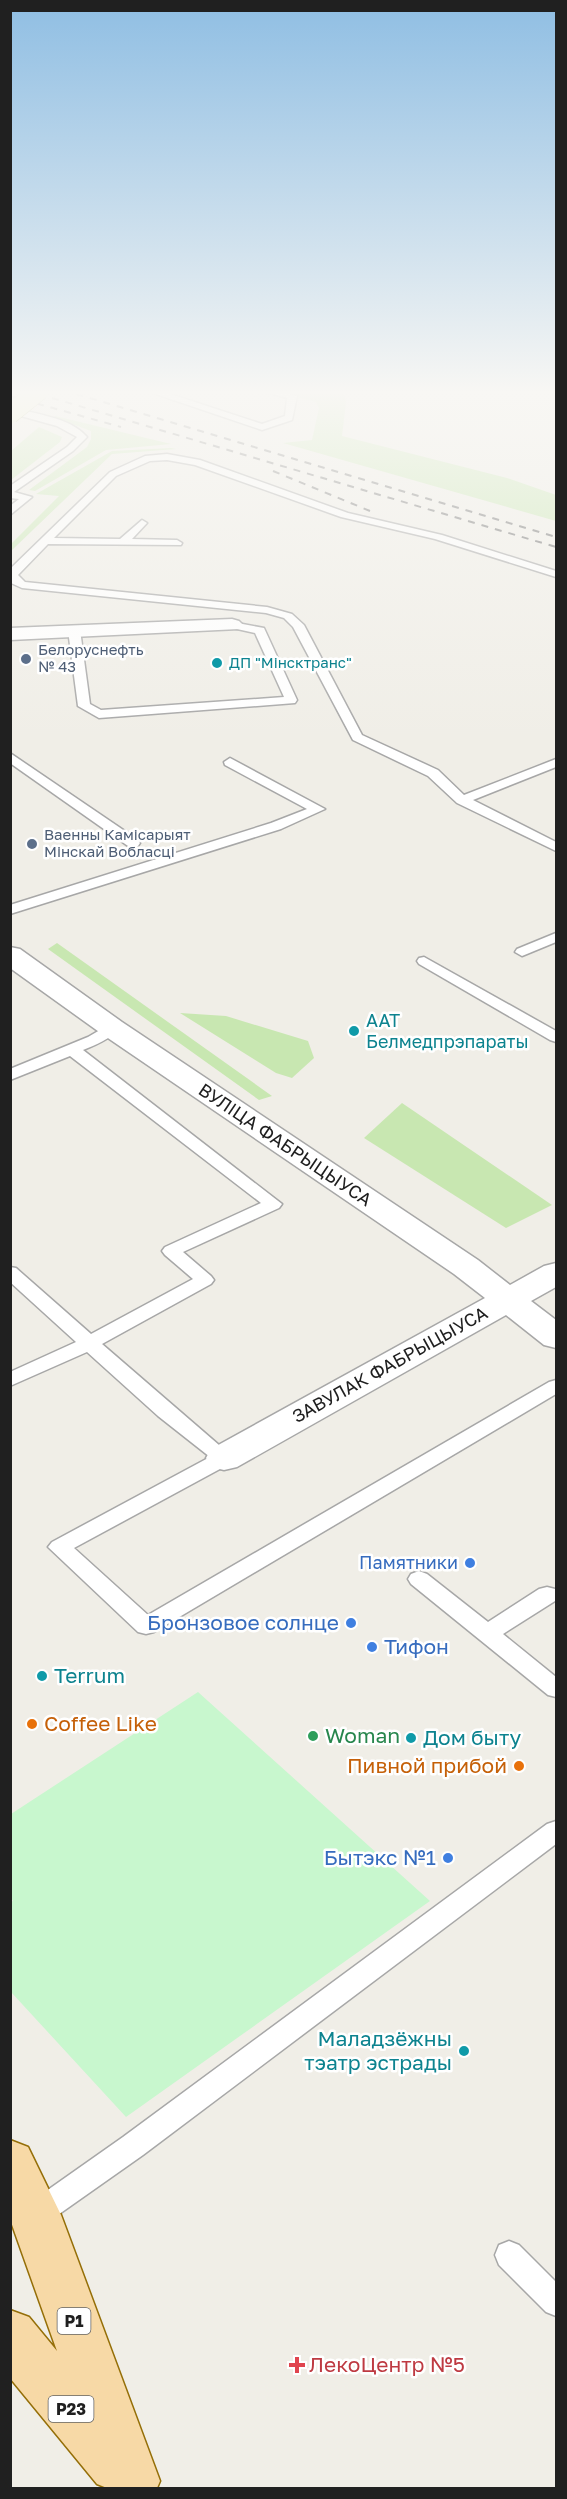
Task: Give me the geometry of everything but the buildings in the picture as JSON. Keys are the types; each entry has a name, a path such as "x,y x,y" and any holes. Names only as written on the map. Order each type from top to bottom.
{"main road":[{"name":"Р1","path":"10,2163 35,2215 135,2485"},
{"name":"Р23","path":"10,2336 135,2485"}],"street":[{"path":"10,634 231,625"},
{"name":"ВУЛІЦА ФАБРЫЦЫУСА","path":"10,955 111,1028 466,1267 556,1337"},
{"name":"ЗАВУЛАК ФАБРЫЦЫУСА","path":"224,1458 556,1273"}],"lane":[{"path":"80,507 12,574 15,581 21,585 267,610 288,616 298,625 357,737 433,773 462,800 556,847"},
{"path":"321,507 345,515 438,537 556,574"},
{"path":"123,542 142,523"},
{"path":"45,541 177,543"},
{"path":"74,630 84,706 99,714 291,700 260,630 231,625"},
{"path":"10,756 133,843"},
{"path":"10,910 276,826 318,809 230,762"},
{"path":"462,800 556,763"},
{"path":"522,952 556,937"},
{"path":"423,961 556,1037"},
{"path":"10,1075 72,1050 111,1028"},
{"path":"10,1380 90,1343 205,1280 171,1251 273,1204 72,1050"},
{"path":"10,1272 165,1411 224,1458 59,1547 146,1626 556,1386"},
{"path":"419,1579 556,1689"},
{"path":"487,1633 547,1595"},
{"path":"35,2215 142,2139 556,1831"},
{"path":"509,2255 556,2302"}],"green space":[{"path":"48,507 57,507 11,551 11,544"},
{"path":"506,507 556,507 556,521"},
{"path":"57,943 272,1096 259,1100 48,949"},
{"path":"180,1013 226,1016 308,1041 314,1058 292,1078 276,1073"},
{"path":"402,1103 552,1205 506,1228 364,1138"},
{"path":"198,1692 430,1901 126,2117 11,1992 10,1902 13,1901 10,1897 11,1814"}],"railway":[{"path":"359,507 370,511"},
{"path":"419,507 556,547"},
{"path":"454,507 556,537"}],"place":[{"name":"Белоруснефть № 43","path":"26,659"},
{"name":"ДП \"Мінсктранс\"","path":"217,663"},
{"name":"Ваенны Камісарыят Мінскай Вобласці","path":"32,844"},
{"name":"ААТ Белмедпрэпараты","path":"354,1031"},
{"name":"Памятники","path":"470,1563"},
{"name":"Бронзовое солнце","path":"351,1623"},
{"name":"Тифон","path":"372,1647"},
{"name":"Terrum","path":"42,1676"},
{"name":"Coffee Like","path":"32,1724"},
{"name":"Woman","path":"313,1736"},
{"name":"Дом быту","path":"411,1738"},
{"name":"Пивной прибой","path":"519,1766"},
{"name":"Бытэкс №1","path":"448,1858"},
{"name":"Маладзёжны тэатр эстрады","path":"464,2051"},
{"name":"ЛекоЦентр №5","path":"297,2365"}]}
